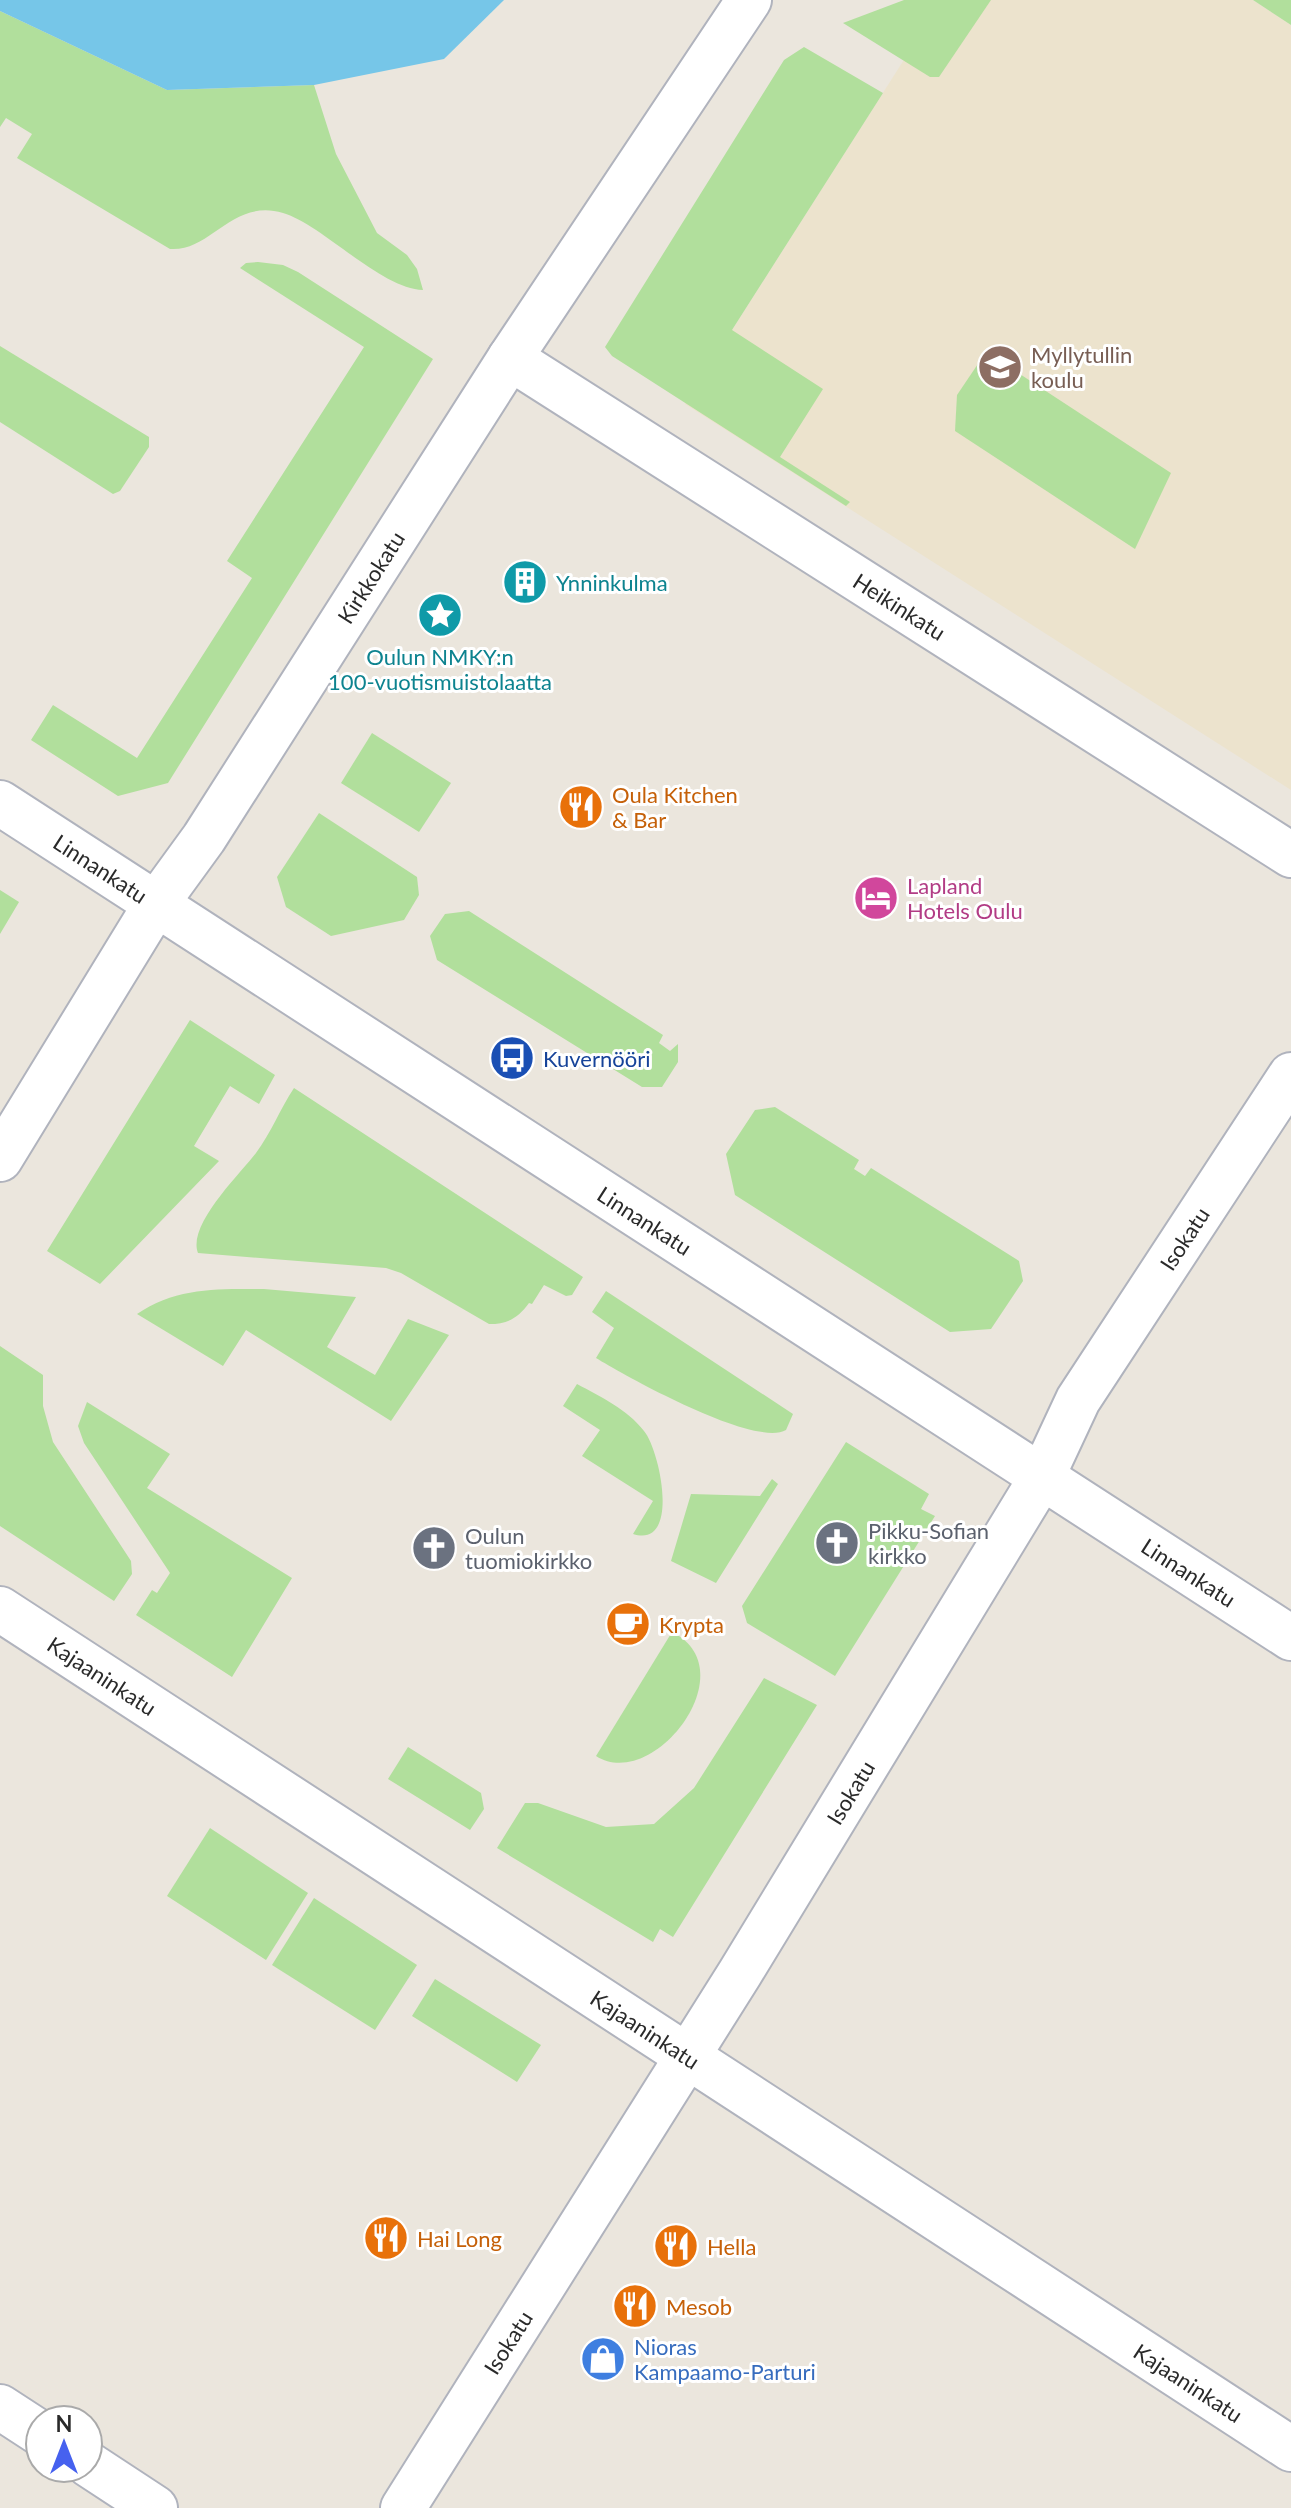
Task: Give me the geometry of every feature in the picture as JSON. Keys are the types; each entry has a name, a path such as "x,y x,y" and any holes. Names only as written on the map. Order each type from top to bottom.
{"street":[{"name":"Kirkkokatu","path":"0,1159 156,904 204,838 510,358 749,0"},
{"name":"Heikinkatu","path":"510,358 1291,855"},
{"name":"Linnankatu","path":"0,803 230,955 1043,1475 1291,1638"},
{"name":"Isokatu","path":"403,2508 686,2054 740,1973 1043,1475 1078,1400 1291,1075"},
{"name":"Kajaaninkatu","path":"0,1609 1291,2449"},
{"path":"0,2407 24,2423"},
{"path":"104,2475 155,2508"}],"shaded area":[{"name":"Myllytullin koulu","path":"942,0 1253,0 1291,25 1291,790 685,404"}],"green space":[{"path":"904,0 991,0 939,77 930,77 843,23"},
{"path":"1253,0 1291,0 1291,25"},
{"path":"0,11 167,90 314,85 336,154 377,233 407,255 417,269 423,290 389,279 299,220 265,210 236,219 198,243 170,249 17,158 32,134 6,118 0,127"},
{"path":"804,47 883,93 732,330 823,389 780,457 850,502 846,506 612,356 605,347 784,60"},
{"path":"246,263 283,265 298,272 433,359 168,783 118,796 31,740 53,705 137,758 252,578 227,561 364,347 240,268"},
{"path":"0,346 149,437 149,447 120,491 113,494 0,422"},
{"path":"986,352 1171,473 1135,549 955,431 957,395"},
{"path":"372,733 451,783 419,832 341,783"},
{"path":"319,813 417,877 419,895 404,920 331,936 286,907 277,877"},
{"path":"0,890 19,902 0,934"},
{"path":"469,911 663,1035 659,1043 670,1051 678,1044 678,1062 662,1087 642,1087 437,960 430,936 445,914"},
{"path":"190,1020 275,1075 259,1104 230,1086 194,1146 219,1161 100,1284 47,1251"},
{"path":"294,1088 583,1277 572,1295 566,1296 544,1285 532,1304 529,1303 517,1316 502,1323 489,1324 401,1273 386,1268 198,1253 200,1229 207,1215 256,1153"},
{"path":"775,1107 859,1160 854,1169 865,1176 871,1168 1019,1261 1023,1281 991,1329 950,1332 735,1195 726,1154 755,1110"},
{"path":"264,1289 356,1297 327,1347 375,1375 408,1319 449,1335 391,1421 246,1330 223,1366 137,1314 182,1294"},
{"path":"606,1291 793,1414 786,1430 770,1433 720,1420 634,1380 596,1358 614,1328 592,1312"},
{"path":"0,1346 43,1375 43,1406 53,1442 131,1561 132,1574 114,1601 0,1526"},
{"path":"577,1384 630,1416 650,1441 660,1476 662,1513 657,1527 648,1535 633,1534 653,1501 582,1456 600,1430 563,1406"},
{"path":"87,1402 170,1454 147,1488 292,1578 232,1677 136,1615 152,1590 157,1593 170,1573 84,1443 78,1426"},
{"path":"846,1442 929,1494 921,1509 935,1516 835,1676 747,1623 742,1606"},
{"path":"772,1479 778,1484 716,1583 671,1561 691,1494 760,1496"},
{"path":"672,1632 693,1650 700,1673 696,1698 684,1722 665,1743 643,1758 619,1763 596,1756"},
{"path":"764,1678 817,1705 673,1937 660,1929 653,1942 497,1848 525,1803 538,1803 606,1827 654,1824 694,1788"},
{"path":"408,1747 481,1793 484,1809 470,1830 388,1779"},
{"path":"210,1828 308,1893 266,1960 167,1896"},
{"path":"314,1898 417,1965 375,2030 272,1965"},
{"path":"435,1979 541,2045 517,2082 412,2016"}],"water":[{"path":"0,0 504,0 444,59 314,85 167,90 0,11"}],"place":[{"name":"Myllytullin koulu","path":"1000,367"},
{"name":"Ynninkulma","path":"525,582"},
{"name":"Oulun NMKY:n 100-vuotismuistolaatta","path":"440,615"},
{"name":"Oula Kitchen & Bar","path":"581,807"},
{"name":"Lapland Hotels Oulu","path":"876,898"},
{"name":"Kuvernööri","path":"512,1058"},
{"name":"Pikku-Sofian kirkko","path":"837,1543"},
{"name":"Oulun tuomiokirkko","path":"434,1548"},
{"name":"Krypta","path":"628,1624"},
{"name":"Hai Long","path":"386,2238"},
{"name":"Hella","path":"676,2246"},
{"name":"Mesob","path":"635,2306"},
{"name":"Nioras Kampaamo-Parturi","path":"603,2359"}]}
